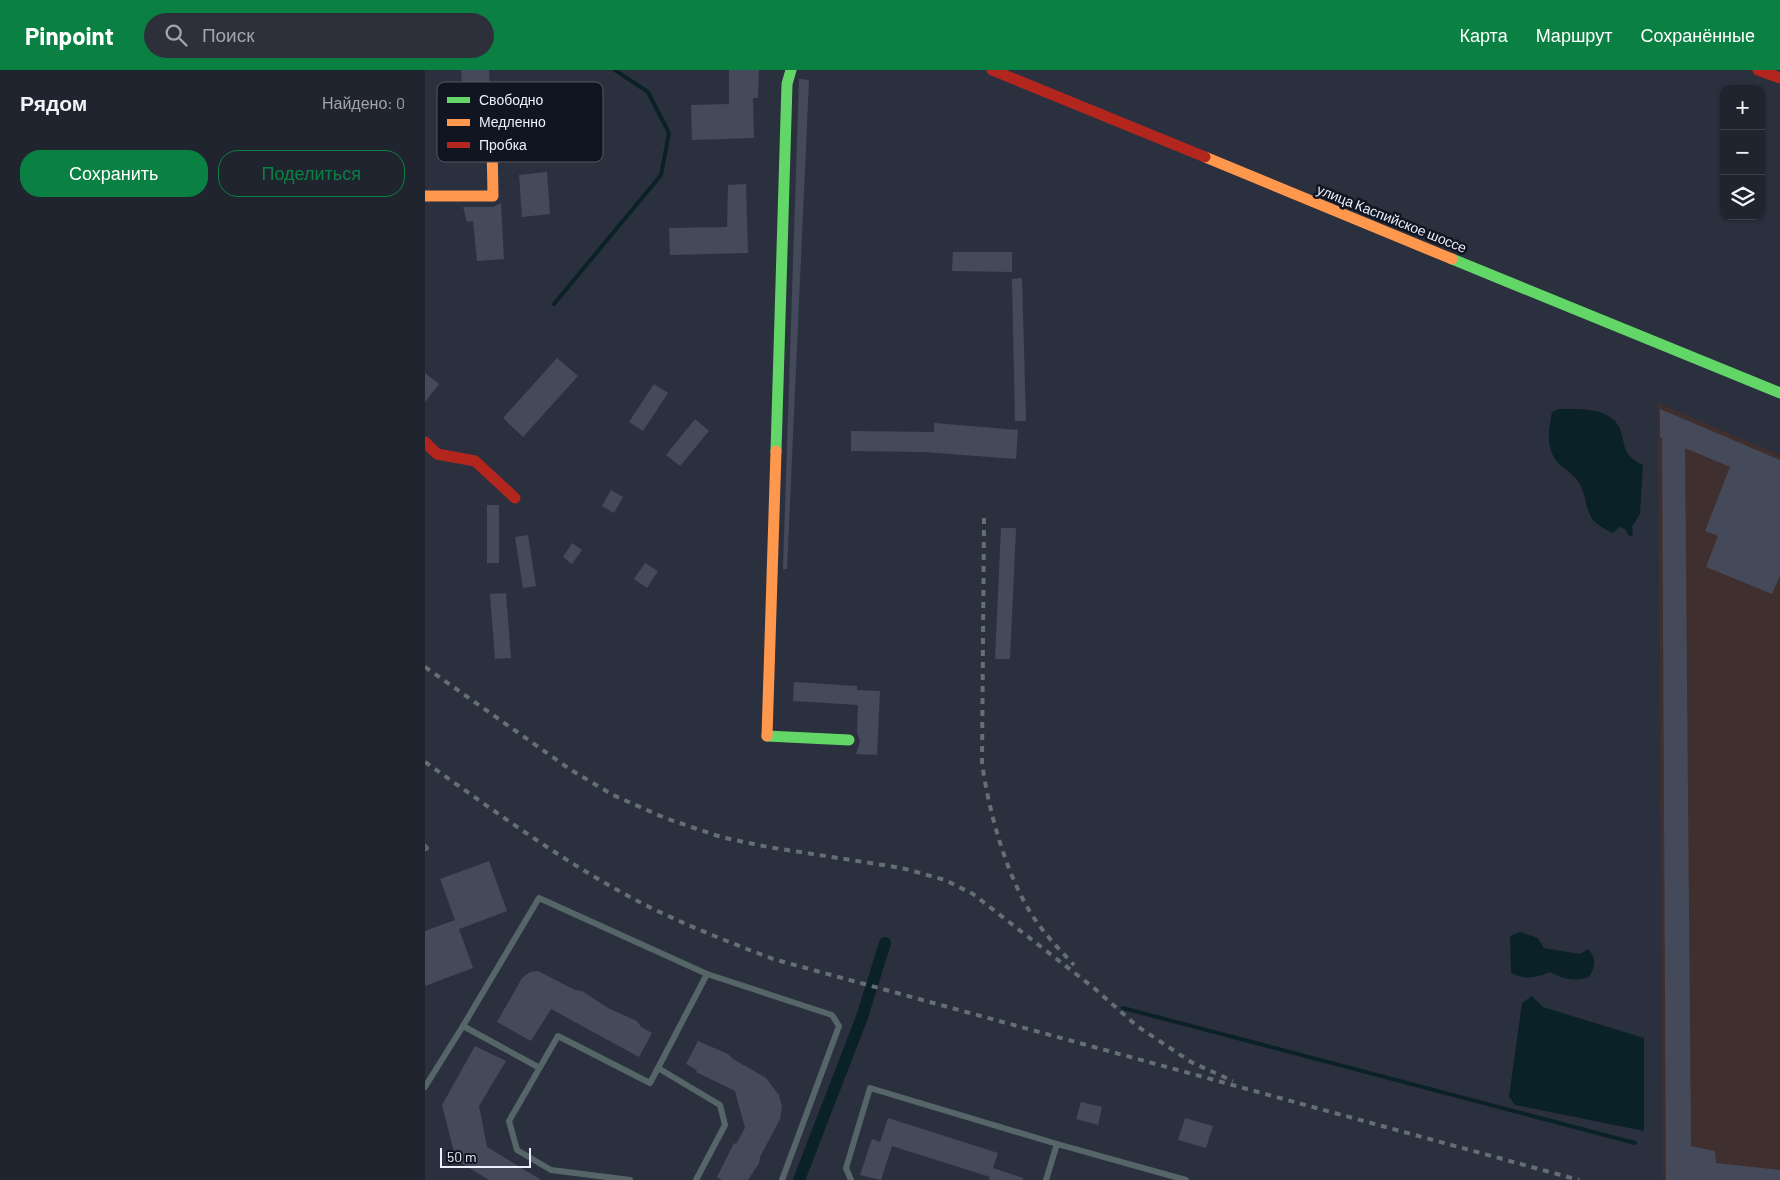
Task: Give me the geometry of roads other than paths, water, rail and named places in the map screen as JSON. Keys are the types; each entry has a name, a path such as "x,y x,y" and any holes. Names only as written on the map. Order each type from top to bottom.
{"street":[{"path":"791,70 787,94 767,737 849,740"},
{"name":"улица Каспийское шоссе","path":"992,70 1780,394"},
{"path":"1758,70 1780,78"},
{"path":"425,196 493,196 492,162"},
{"path":"425,442 437,454 475,461 515,498"}],"lane":[{"path":"425,1087 539,898 707,974 832,1015 839,1026 782,1180"},
{"path":"630,1180 551,1170 517,1150 509,1121 538,1067 558,1036 650,1083 707,974"},
{"path":"463,1026 538,1067"},
{"path":"659,1068 720,1105 725,1125 696,1180"},
{"path":"851,1180 846,1168 870,1088 1057,1144 1187,1180"},
{"path":"1046,1180 1057,1144"}],"water":[{"path":"1559,409 1589,410 1610,416 1619,427 1629,455 1643,465 1640,514 1632,527 1633,535 1629,536 1625,529 1619,527 1613,533 1595,522 1589,513 1583,490 1578,481 1558,463 1552,454 1549,434 1552,412"},
{"path":"1520,932 1538,938 1544,948 1580,954 1588,949 1594,959 1593,970 1589,977 1569,979 1550,972 1540,976 1526,977 1511,973 1510,936"},
{"path":"1532,996 1543,1007 1644,1038 1644,1131 1515,1105 1509,1097 1522,1003"}],"waterway":[{"path":"554,304 661,175 669,133 648,92 615,70"},
{"path":"799,1180 862,1017 885,943"},
{"path":"1123,1008 1635,1143"}],"railway":[{"path":"984,518 982,763 989,804 1009,869 1028,908 1051,940 1074,965"},
{"path":"425,667 571,770 613,795 665,818 721,837 768,847 902,868 945,880 973,894 1094,988 1137,1026 1191,1062 1233,1081"},
{"path":"425,762 546,846 621,892 676,920 773,959 1579,1180"}]}
